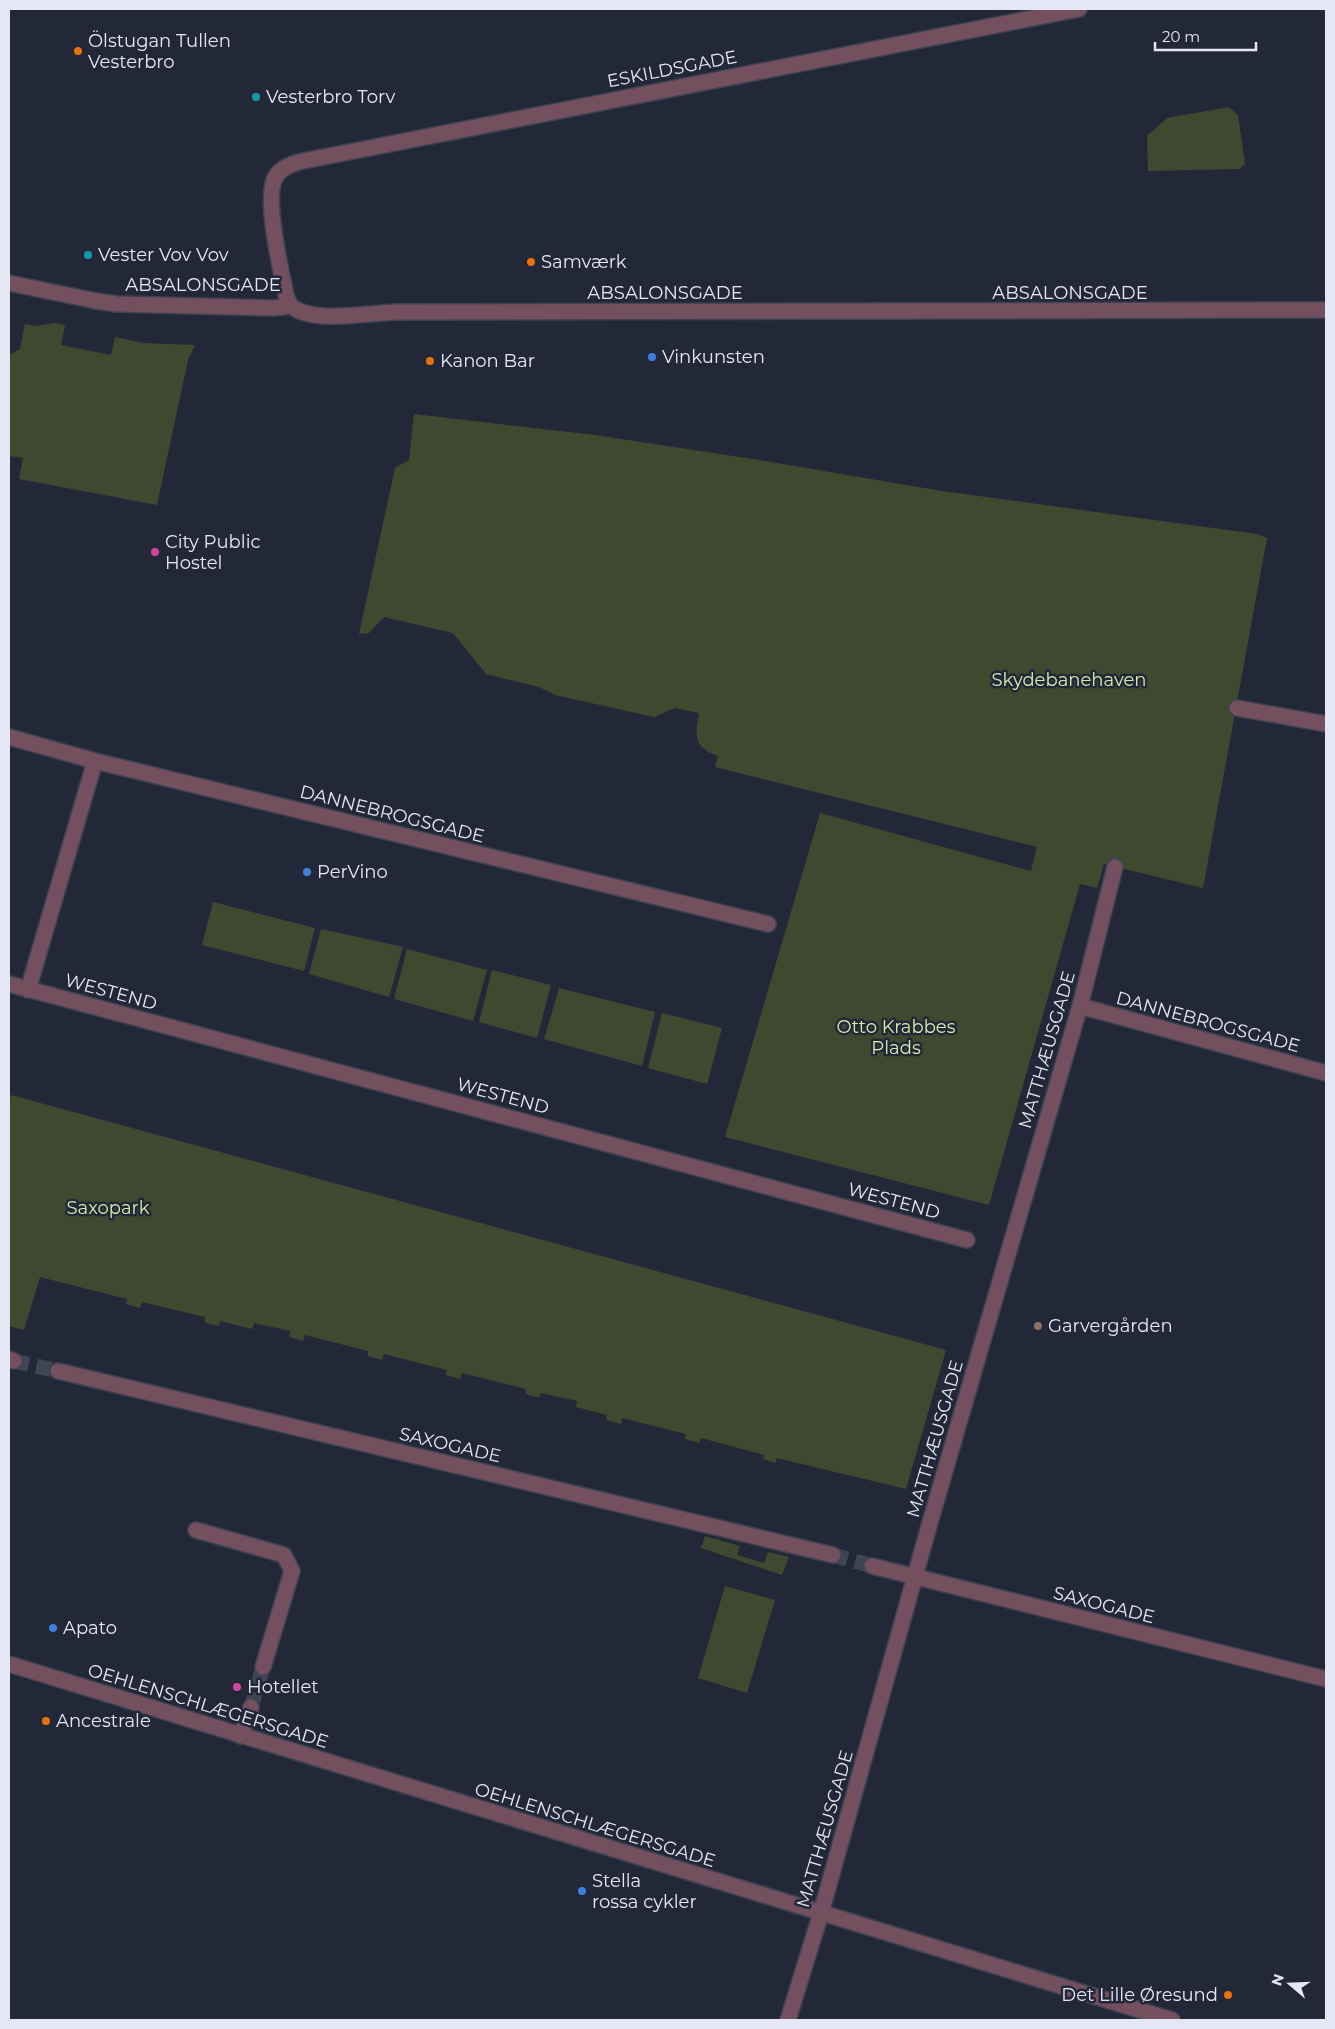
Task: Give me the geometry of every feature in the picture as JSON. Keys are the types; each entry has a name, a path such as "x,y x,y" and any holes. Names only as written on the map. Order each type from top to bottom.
{"street":[{"name":"ESKILDSGADE","path":"290,304 286,295 272,219 271,191 276,175 285,167 314,158 1078,9"},
{"name":"ABSALONSGADE","path":"9,283 96,302 274,308 290,304 304,312 326,316 396,312 1326,310"},
{"path":"1237,708 1326,724"},
{"name":"DANNEBROGSGADE","path":"9,737 95,761 768,924"},
{"path":"28,990 95,761"},
{"name":"MATTHÆUSGADE","path":"788,2020 821,1913 914,1578 1080,1006 1115,867"},
{"name":"WESTEND","path":"9,984 968,1240"},
{"name":"DANNEBROGSGADE","path":"1080,1006 1326,1073"},
{"name":"SAXOGADE","path":"58,1371 833,1555"},
{"path":"196,1530 284,1555 292,1571 263,1667"},
{"name":"SAXOGADE","path":"872,1566 914,1578 1326,1679"},
{"name":"OEHLENSCHLÆGERSGADE","path":"9,1664 1172,2020"},
{"path":"241,1736 251,1707"}],"green space":[{"path":"1229,107 1238,115 1245,164 1239,169 1148,171 1147,136 1167,118"},
{"path":"54,323 65,325 61,345 111,355 115,337 143,343 195,345 188,360 157,505 19,479 23,458 9,456 9,355 20,349 25,324 37,326"},
{"name":"Skydebanehaven","path":"414,414 595,435 942,491 1257,534 1267,538 1203,888 1104,864 1097,888 1080,884 989,1205 725,1137 820,813 1031,871 1037,847 715,767 718,756 704,749 698,740 699,713 675,708 654,717 555,695 539,687 486,674 453,633 384,617 369,633 359,634 395,468 409,460"},
{"path":"213,902 315,928 304,971 202,945"},
{"path":"321,929 403,947 389,997 309,974"},
{"path":"407,949 487,970 473,1021 394,999"},
{"path":"492,970 551,985 537,1038 479,1022"},
{"path":"559,988 655,1012 642,1066 544,1039"},
{"path":"662,1013 722,1028 707,1084 648,1068"},
{"name":"Saxopark","path":"11,1095 946,1350 906,1489 777,1458 775,1463 763,1459 764,1455 701,1438 699,1443 685,1439 686,1434 622,1418 621,1424 606,1420 607,1415 576,1407 577,1401 541,1393 539,1398 526,1394 526,1389 462,1373 460,1379 446,1375 447,1370 384,1354 382,1360 368,1356 368,1351 305,1335 303,1341 289,1337 290,1331 254,1323 252,1329 220,1321 219,1326 205,1323 205,1317 142,1302 140,1308 126,1304 127,1299 40,1277 24,1330 9,1326 9,1103"},
{"path":"705,1536 740,1546 737,1555 764,1563 768,1552 789,1557 782,1575 701,1548"},
{"path":"725,1586 775,1600 747,1693 698,1678"}],"tunnel":[{"path":"14,1361 58,1371"},
{"path":"833,1555 872,1566"},
{"path":"251,1707 263,1667"}],"place":[{"name":"Ölstugan Tullen Vesterbro","path":"78,51"},
{"name":"Vesterbro Torv","path":"256,97"},
{"name":"Vester Vov Vov","path":"88,255"},
{"name":"Samværk","path":"531,262"},
{"name":"Vinkunsten","path":"652,357"},
{"name":"Kanon Bar","path":"430,361"},
{"name":"City Public Hostel","path":"155,552"},
{"name":"PerVino","path":"307,872"},
{"name":"Garvergården","path":"1038,1326"},
{"name":"Apato","path":"53,1628"},
{"name":"Hotellet","path":"237,1687"},
{"name":"Ancestrale","path":"46,1721"},
{"name":"Stella rossa cykler","path":"582,1891"},
{"name":"Det Lille Øresund","path":"1228,1995"}],"park label":[{"name":"Otto Krabbes Plads","path":"896,1037"}]}
